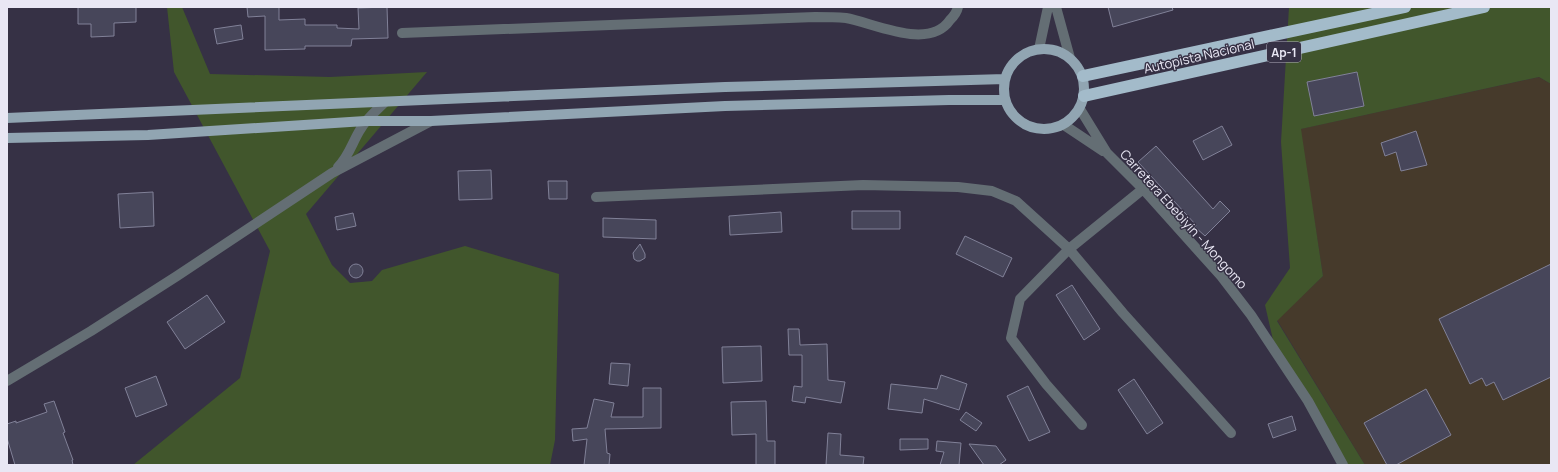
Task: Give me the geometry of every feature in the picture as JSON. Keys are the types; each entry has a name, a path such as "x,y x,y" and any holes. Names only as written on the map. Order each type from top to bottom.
{"highway":[{"name":"Autopista Nacional","path":"1083,76 1405,7"},
{"name":"Autopista Nacional","path":"1084,96 1484,7"}],"main road":[{"path":"1039,49 1050,49 1060,52 1070,58 1078,66 1084,82 1084,96 1080,108 1073,118 1064,125 1046,130 1028,126 1013,116 1005,100 1004,90 1005,79 1014,62 1029,52 1039,49"},
{"path":"7,118 725,87 1005,79"},
{"path":"7,138 148,135 366,121 431,121 725,106 1005,100"}],"street":[{"path":"402,33 815,17 846,18 911,35 930,33 947,26 958,7"},
{"path":"1039,49 1048,7"},
{"path":"1056,7 1070,58"},
{"path":"332,173 345,160 366,121 386,102"},
{"name":"Carretera Ebebiyin - Mongomo","path":"1080,108 1107,153"},
{"path":"7,381 91,331 177,276 332,173 431,121"},
{"name":"Carretera Ebebiyin - Mongomo","path":"1064,125 1107,153 1143,189 1221,276 1251,314 1308,401 1343,465"},
{"path":"596,196 863,185 958,187 992,191 1016,201 1069,249 1123,313 1231,433"},
{"path":"1082,425 1046,384 1011,338 1020,299 1069,249 1143,189"}],"shaded area":[{"path":"1539,77 1551,84 1551,465 1365,465 1277,320 1323,276 1300,129"}],"green space":[{"path":"167,7 182,7 210,74 330,77 427,72 306,214 332,265 350,283 372,281 382,270 465,246 559,274 555,440 550,465 133,465 240,378 270,251 174,72"},
{"path":"1289,7 1551,7 1551,84 1539,77 1301,129 1323,276 1277,321 1365,465 1346,465 1276,353 1265,305 1290,268 1281,142"}],"building":[{"path":"78,7 136,7 136,22 114,23 114,36 91,37 91,24 78,24"},
{"path":"247,7 279,7 279,20 305,19 305,25 337,25 337,28 359,29 358,8 387,7 388,38 352,39 351,46 305,46 305,49 265,50 265,16 248,17"},
{"path":"1108,7 1172,7 1173,10 1113,27"},
{"path":"241,25 243,39 217,44 214,29"},
{"path":"1357,72 1364,106 1314,116 1307,82"},
{"path":"1222,126 1232,145 1203,160 1193,141"},
{"path":"1416,131 1427,165 1401,171 1396,152 1385,156 1381,143"},
{"path":"1156,146 1213,209 1220,201 1230,211 1205,236 1195,227 1196,225 1138,162"},
{"path":"491,170 492,199 459,200 458,171"},
{"path":"548,181 567,181 567,199 549,199"},
{"path":"153,192 154,226 120,228 118,194"},
{"path":"852,211 900,211 900,229 852,229"},
{"path":"781,212 782,232 730,235 729,216"},
{"path":"353,213 356,226 337,230 335,217"},
{"path":"603,218 656,220 656,239 603,237"},
{"path":"965,236 1012,258 1003,277 956,254"},
{"path":"640,244 645,254 645,258 637,261 634,259 633,253"},
{"path":"356,264 361,266 363,271 361,276 356,278 351,276 349,271 351,266"},
{"path":"1551,264 1551,377 1503,400 1494,382 1486,386 1482,378 1470,384 1439,319"},
{"path":"1072,285 1100,329 1084,340 1056,295"},
{"path":"207,295 225,322 185,349 167,322"},
{"path":"788,329 799,329 800,345 827,344 828,380 845,382 841,403 806,397 805,403 792,401 794,386 802,387 802,355 789,355"},
{"path":"761,346 762,381 723,383 722,347"},
{"path":"611,363 630,364 628,386 609,384"},
{"path":"941,375 967,384 959,410 924,399 922,413 888,409 891,384 937,389"},
{"path":"156,376 167,405 136,417 125,388"},
{"path":"1134,379 1163,423 1147,434 1118,390"},
{"path":"1028,386 1050,432 1029,441 1007,396"},
{"path":"643,388 661,388 661,428 605,429 607,453 610,454 609,465 584,465 587,439 573,441 572,429 587,428 594,399 614,403 611,417 643,417"},
{"path":"1426,389 1451,435 1396,465 1387,465 1364,423"},
{"path":"54,401 65,432 63,433 73,460 73,465 15,465 7,438 7,424 16,421 16,423 47,412 44,404"},
{"path":"766,401 767,441 775,441 775,465 756,465 756,434 732,435 731,402"},
{"path":"966,412 982,423 976,431 960,420"},
{"path":"1292,416 1296,430 1273,438 1268,424"},
{"path":"828,433 841,434 840,455 864,457 863,465 826,465"},
{"path":"900,439 928,439 928,449 900,450"},
{"path":"937,441 961,443 959,465 940,465 944,452 936,451"},
{"path":"969,444 996,446 1006,460 999,465 984,465"}]}
